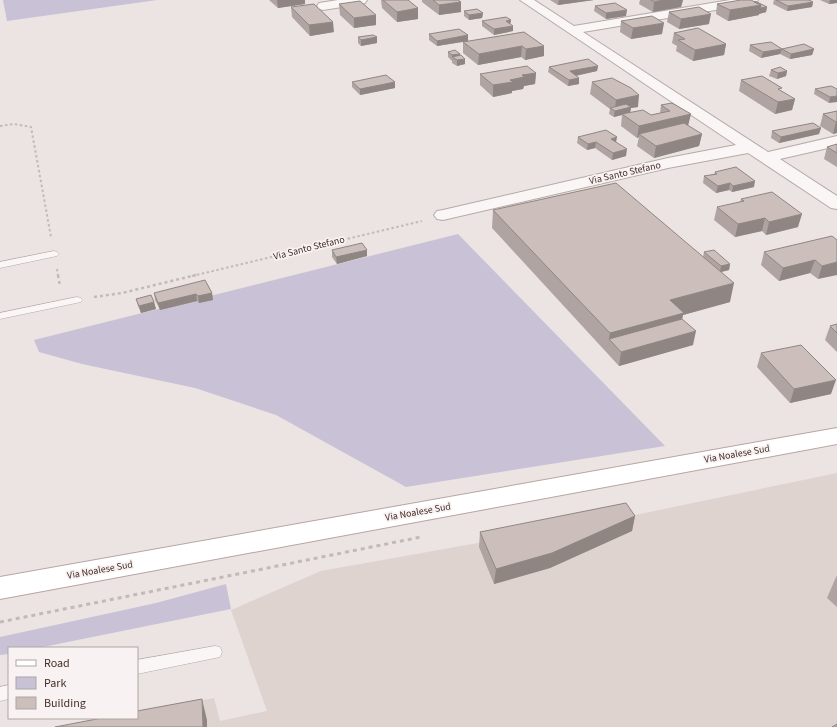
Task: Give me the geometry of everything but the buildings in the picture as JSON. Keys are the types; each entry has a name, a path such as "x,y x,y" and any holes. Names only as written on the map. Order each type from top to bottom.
{"main road":[{"name":"Via Noalese Sud","path":"0,588 837,436"}],"street":[{"path":"323,6 361,0"},
{"path":"526,0 752,146 837,204"},
{"path":"572,30 752,0"},
{"path":"768,157 837,141"},
{"name":"Via Santo Stefano","path":"443,215 668,163 752,146"}],"lane":[{"path":"0,265 54,254"},
{"path":"0,316 77,300"},
{"path":"138,667 215,652"}],"path":[{"path":"0,126 14,124 31,127 60,288 77,300"},
{"name":"Via Santo Stefano","path":"77,300 122,294 443,215"},
{"path":"0,622 428,536"}],"shaded area":[{"path":"837,473 837,727 64,727 138,719 138,713 214,698 220,721 267,711 231,610 321,571 640,514"}],"green space":[{"path":"3,0 157,0 7,21"},
{"path":"458,234 665,446 406,487 276,415 195,388 82,364 39,352 34,340"},
{"path":"226,584 231,609 43,647 8,647 8,654 0,655 0,637 156,603"}]}
